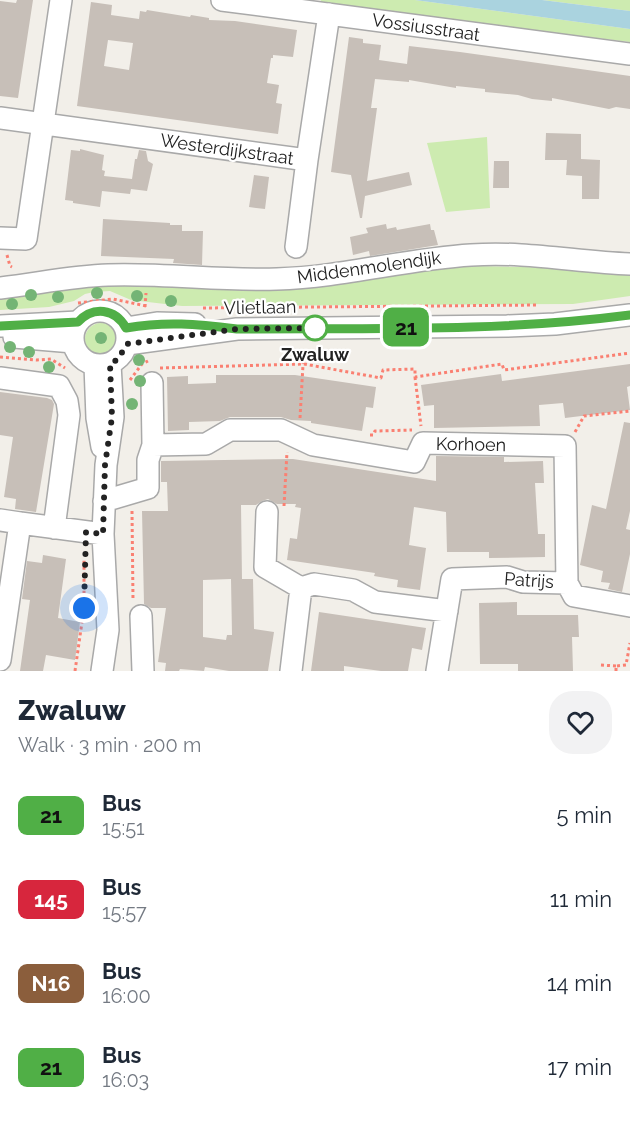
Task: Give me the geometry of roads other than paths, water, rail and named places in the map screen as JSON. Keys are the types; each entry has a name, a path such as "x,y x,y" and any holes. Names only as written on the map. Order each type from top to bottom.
{"street":[{"path":"4,238 26,239 62,0"},
{"name":"Vossiusstraat","path":"222,0 630,54"},
{"name":"Westerdijkstraat","path":"0,118 307,160 329,14"},
{"path":"296,248 307,160"},
{"name":"Middenmolendijk","path":"0,288 106,275 297,278 340,274 436,257 513,253 630,264"},
{"path":"0,336 75,322 89,313 104,311 117,316 127,336 118,359 102,364 80,357 75,322"},
{"name":"Vlietlaan","path":"127,336 237,329 555,324 630,315"},
{"path":"0,326 75,322"},
{"path":"102,364 112,417 105,465 104,501 94,533 108,630 102,671"},
{"path":"104,501 148,488 148,460 153,445 145,377"},
{"path":"0,378 59,386 68,401 69,415 54,528"},
{"name":"Korhoen","path":"153,445 206,444 230,430 281,430 313,445 414,462 423,443 566,446 567,583"},
{"path":"267,512 265,567 301,588 314,584 353,590 375,602 447,611"},
{"path":"0,660 10,522 94,533"},
{"name":"Patrijs","path":"437,671 452,579 507,577 523,582 567,583 574,596 630,606"},
{"path":"291,671 301,588"},
{"path":"141,616 143,671"}],"water":[{"path":"415,0 542,0 630,11 630,29"}],"place":[{"name":"Zwaluw","path":"315,328"}]}
